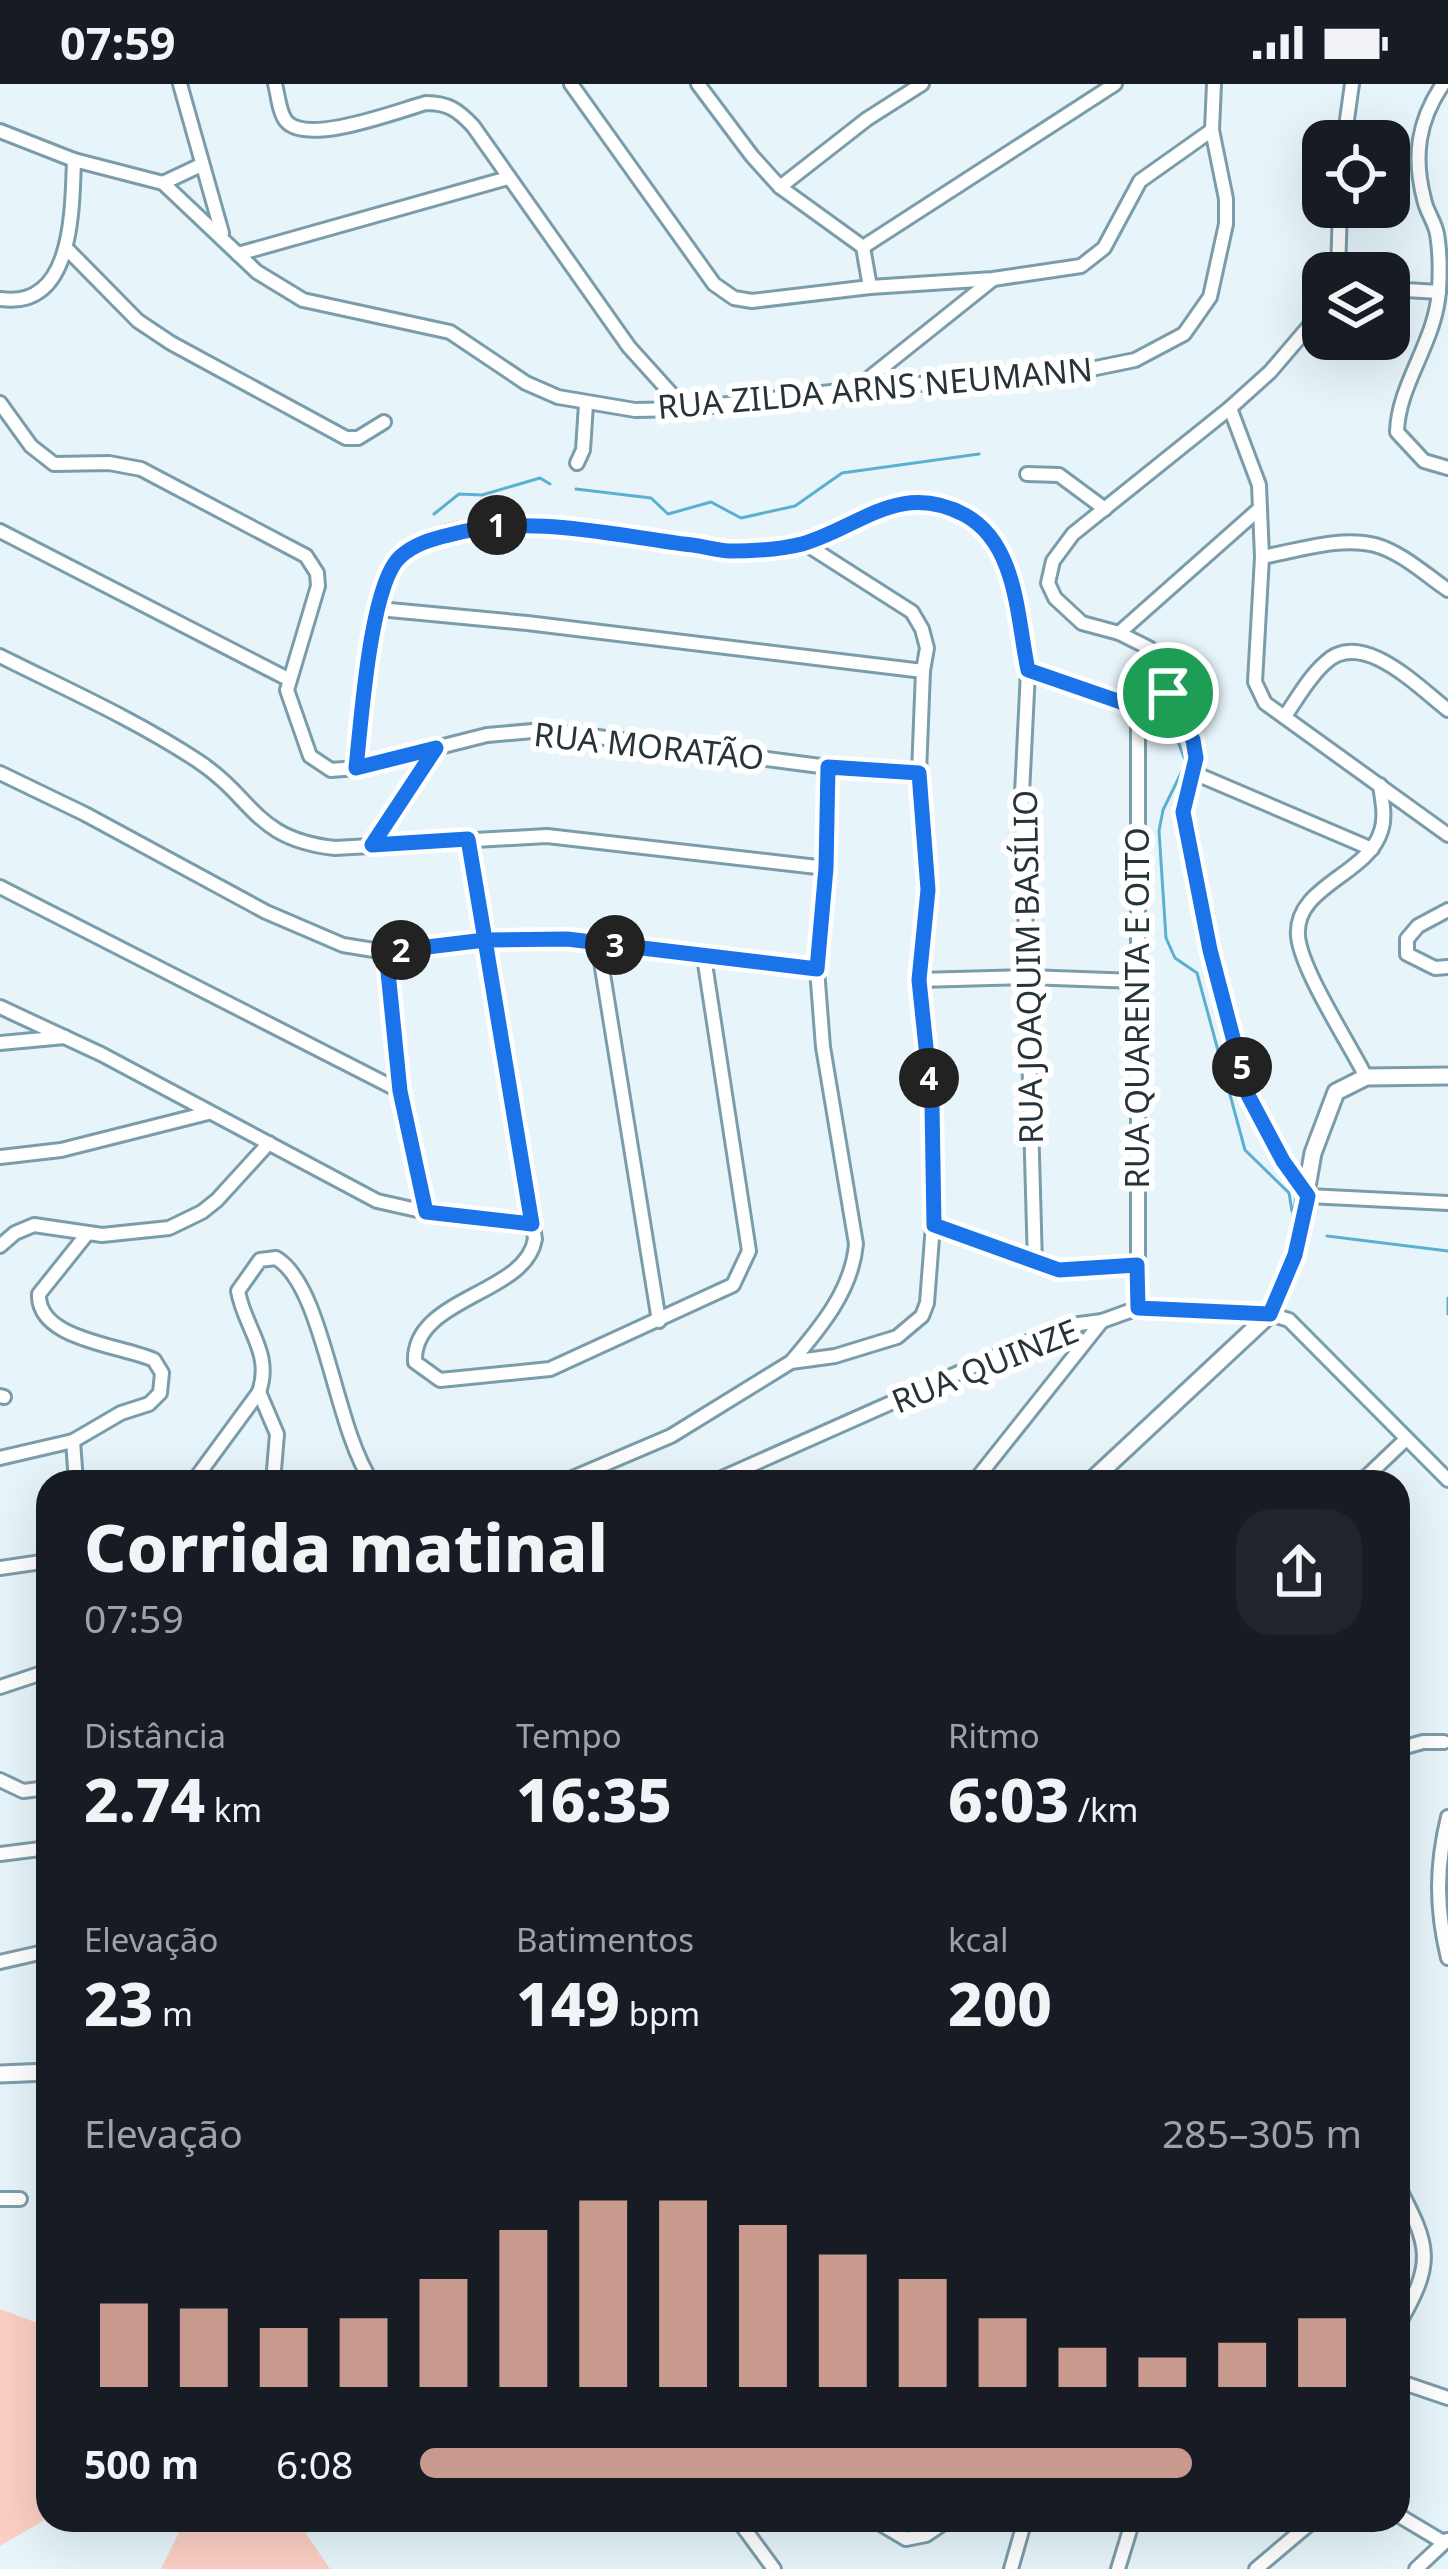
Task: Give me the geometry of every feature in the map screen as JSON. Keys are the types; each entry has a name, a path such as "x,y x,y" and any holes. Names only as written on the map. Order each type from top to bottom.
{"main road":[{"path":"1103,1470 1270,1314 1295,1255 1313,1153 1336,1092 1366,1077 1448,1076"},
{"path":"0,2074 36,2072"}],"street":[{"path":"180,84 222,235"},
{"path":"275,84 284,119 297,130 317,133 426,103 443,103 459,111 629,347 685,409"},
{"path":"572,84 714,284 725,294 752,301 1081,266 1096,258 1140,181 1212,130"},
{"path":"698,84 780,187 863,247 870,287"},
{"path":"780,187 922,84"},
{"path":"863,247 1115,84"},
{"name":"RUA ZILDA ARNS NEUMANN","path":"222,235 275,285 303,300 450,332 526,383 586,404 685,409 1081,371 1135,360 1184,334 1210,297 1226,224 1212,130 1214,84"},
{"path":"1347,120 1352,84"},
{"path":"1443,84 1422,118 1418,140 1424,201 1437,233 1439,292 1429,342 1397,415 1396,432 1424,461 1448,468"},
{"path":"0,131 74,160 163,183 222,235"},
{"path":"0,299 20,300 38,293 68,249 74,160"},
{"path":"163,183 201,165"},
{"path":"238,254 508,178"},
{"path":"68,249 139,322 220,373 346,438 358,438 384,422"},
{"path":"856,389 992,279"},
{"path":"1410,290 1439,292"},
{"path":"1302,335 1230,408 1060,549 1048,583 1054,598 1082,623 1149,648 1160,660 1168,693 1193,740 1194,773 1183,812 1210,950 1248,1095 1283,1161 1308,1196 1448,1203"},
{"path":"0,403 31,446 54,464 109,463 142,469 307,556 318,586 287,679 290,701 310,756 331,770 356,768"},
{"path":"577,463 583,450 586,404"},
{"path":"1230,408 1257,477 1262,557 1256,682 1265,704 1448,835"},
{"path":"1027,474 1059,475 1105,508"},
{"name":"RUA JOAQUIM BASÍLIO","path":"356,768 389,571 415,546 498,525 556,527 725,551 804,543 879,508 929,505 977,524 1002,555 1028,670 1022,794 1035,1264"},
{"path":"1119,633 1258,510"},
{"path":"0,531 287,679"},
{"path":"791,1362 860,1350 897,1337 913,1325 927,1303 934,1225 932,1105 919,980 928,890 919,773 927,648 912,612 804,543"},
{"path":"1262,557 1343,543 1372,544 1391,551 1448,590"},
{"path":"379,609 922,671"},
{"path":"1285,716 1325,662 1349,652 1384,662 1448,710"},
{"path":"0,656 198,761 262,823 290,839 335,848 547,836 826,868"},
{"path":"1028,670 1138,708 1168,693"},
{"name":"RUA QUARENTA E OITO","path":"1138,708 1138,1308"},
{"name":"RUA MORATÃO","path":"356,768 488,735 544,730 828,767 919,773"},
{"path":"372,845 436,748"},
{"path":"608,1470 791,1362 832,1311 854,1266 856,1244 824,1047 817,969 828,767"},
{"path":"0,773 312,935 386,952 485,940 598,943 817,969"},
{"path":"1194,773 1372,849"},
{"path":"1366,1077 1306,962 1298,928 1306,904 1372,849 1383,826 1381,785"},
{"path":"468,839 534,1247 512,1274 490,1283 426,1328 415,1346 416,1362 429,1374 452,1380 550,1369 733,1286 749,1251 704,957"},
{"path":"0,887 400,1091"},
{"path":"1448,910 1418,926 1407,939 1407,954 1435,968 1448,967"},
{"path":"598,943 658,1321"},
{"path":"386,952 400,1091 426,1212"},
{"path":"919,980 1136,981"},
{"path":"0,1007 377,1201 426,1212 532,1224"},
{"path":"17,1014 4,1042 66,1037"},
{"path":"0,1157 62,1150 209,1113"},
{"path":"0,1246 15,1232 34,1225 87,1234 140,1232 185,1221 217,1200 269,1143"},
{"path":"934,1225 1035,1264 1083,1271 1137,1265"},
{"path":"0,1458 73,1441 121,1413 149,1404 160,1393 162,1373 154,1360 67,1332 45,1317 40,1307 39,1294 87,1234"},
{"path":"202,1470 260,1392 263,1360 238,1291 260,1261 276,1258 293,1271 314,1310 342,1415 367,1470"},
{"name":"RUA QUINZE","path":"740,1470 1064,1326 1102,1322 1138,1308 1270,1314"},
{"path":"1270,1314 1298,1325 1448,1480"},
{"path":"984,1470 1102,1322"},
{"path":"1064,1326 1072,1348 1070,1363"},
{"path":"260,1392 277,1435 274,1470"},
{"path":"1374,1470 1405,1440"},
{"path":"73,1441 75,1470"},
{"path":"0,1568 36,1563"},
{"path":"0,1687 36,1675"},
{"path":"1410,1746 1447,1741"},
{"path":"0,1780 23,1791 36,1789"},
{"path":"1448,1817 1438,1877 1438,1918 1448,1958"},
{"path":"0,1854 36,1850"},
{"path":"0,1962 36,1954"},
{"path":"0,2199 20,2199"},
{"path":"1410,2209 1427,2252 1410,2295"},
{"path":"1410,2385 1448,2398"},
{"path":"1410,2522 1445,2541 1416,2569"},
{"path":"747,2532 774,2569"},
{"path":"894,2532 906,2539 930,2532"},
{"path":"1011,2569 1022,2532"},
{"path":"1118,2569 1129,2532"},
{"path":"1256,2569 1300,2532"}],"shaded area":[{"path":"0,2309 36,2322 36,2525 0,2546"},
{"path":"179,2532 305,2532 330,2569 161,2569"}],"waterway":[{"path":"576,489 651,498 668,514 711,502 741,518 795,506 842,473 979,454"},
{"path":"434,514 459,494 482,495 540,478 550,484"},
{"path":"1159,716 1172,725 1186,763 1163,810 1159,831 1166,938 1175,958 1197,973 1245,1150 1289,1193 1292,1211"},
{"path":"1327,1236 1448,1251"},
{"path":"1448,1298 1448,1314"}],"route":[{"path":"1168,693 1138,708 1028,670 1002,555 977,524 950,509 929,505 879,508 818,538 767,549 725,551 556,527 498,525 415,546 398,558 382,590 356,768 436,748 372,845 468,839 485,940 386,952 400,1091 426,1212 532,1224 485,940 567,939 817,969 828,767 919,773 928,890 919,980 932,1105 934,1225 1059,1270 1137,1265 1138,1308 1270,1314 1295,1255 1308,1196 1283,1161 1248,1095 1210,950 1183,812 1194,773 1193,740 1168,693"}]}
